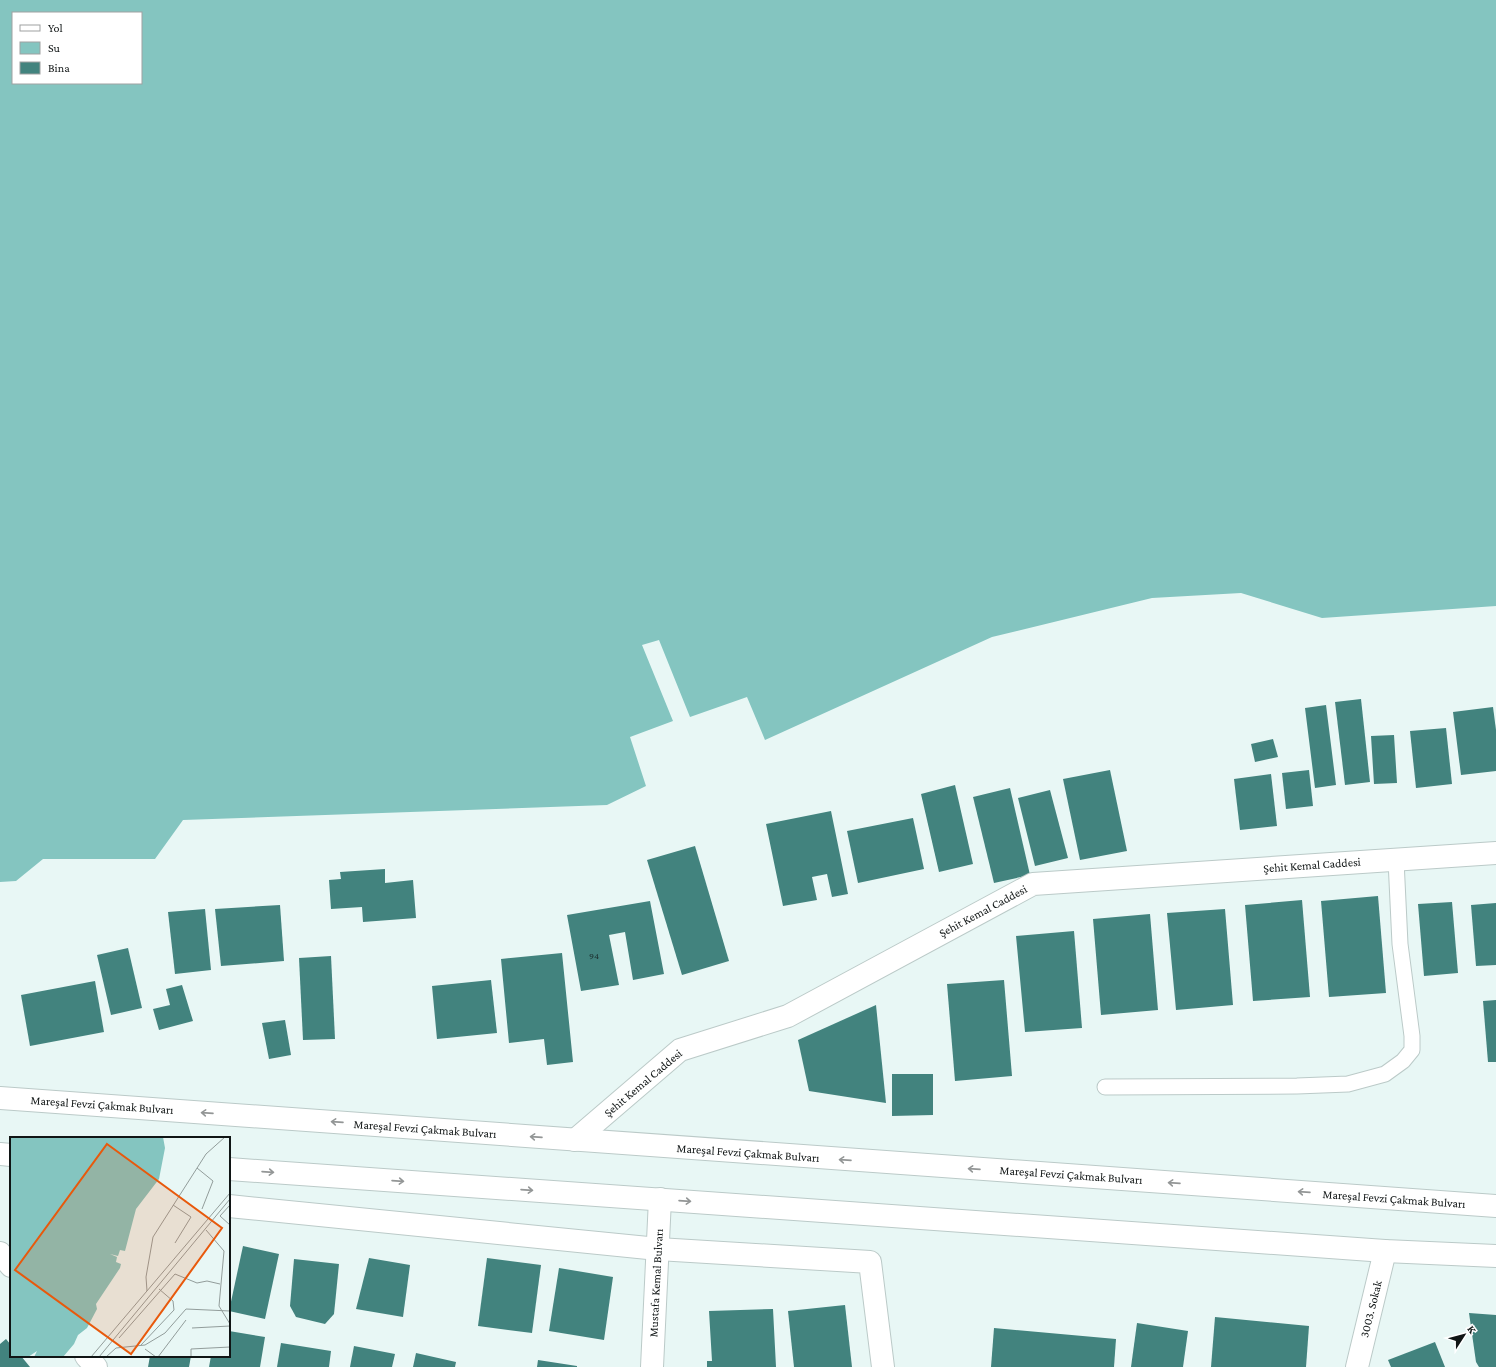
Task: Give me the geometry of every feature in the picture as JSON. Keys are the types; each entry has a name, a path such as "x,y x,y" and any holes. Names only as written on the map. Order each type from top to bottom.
{"main road":[{"name":"Şehit Kemal Caddesi","path":"575,1140 680,1050 788,1016 1033,884 1496,853"},
{"name":"Mareşal Fevzi Çakmak Bulvarı","path":"0,1098 1496,1206"},
{"path":"0,1154 10,1155"},
{"path":"230,1170 1385,1251 1496,1256"},
{"name":"Mustafa Kemal Bulvarı","path":"652,1367 660,1199"},
{"path":"230,1206 658,1249 870,1262 884,1367"},
{"name":"3003. Sokak","path":"1357,1367 1385,1251"},
{"path":"0,1253 10,1265"},
{"path":"87,1357 96,1367"}],"lane":[{"path":"1105,1087 1297,1086 1348,1084 1386,1074 1403,1061 1412,1050 1412,1036 1400,944 1396,860"}],"water":[{"path":"0,0 1496,0 1496,606 1322,618 1241,593 1152,598 992,637 765,740 747,697 690,717 659,640 642,645 673,721 630,737 646,786 607,805 183,820 155,859 43,859 16,881 0,882"}],"building":[{"path":"1361,699 1370,782 1345,785 1335,702"},
{"path":"1326,705 1336,785 1315,788 1305,708"},
{"path":"1493,707 1496,730 1496,771 1461,775 1453,712"},
{"path":"1446,728 1452,784 1416,788 1410,731"},
{"path":"1394,735 1397,783 1374,784 1371,736"},
{"path":"1273,739 1278,757 1255,762 1251,744"},
{"path":"1110,770 1127,851 1080,860 1063,779"},
{"path":"1309,770 1313,806 1286,809 1282,773"},
{"path":"1271,774 1277,826 1240,830 1234,779"},
{"path":"955,785 973,864 939,872 921,794"},
{"path":"1010,788 1030,875 994,883 973,797"},
{"path":"1050,790 1068,858 1035,866 1018,798"},
{"path":"831,811 848,894 832,897 827,874 812,877 817,900 783,906 766,824"},
{"path":"913,818 924,869 858,883 847,831"},
{"path":"695,846 729,961 682,975 647,860"},
{"path":"385,869 385,883 413,880 416,918 363,922 362,907 331,909 329,880 341,879 340,872"},
{"path":"1378,896 1386,993 1329,997 1321,901"},
{"path":"1302,900 1310,997 1253,1001 1245,905"},
{"path":"650,901 664,974 633,980 625,932 609,935 619,985 581,991 567,915"},
{"path":"1452,902 1458,973 1424,976 1418,904"},
{"path":"1496,903 1496,965 1476,966 1471,905"},
{"path":"280,905 284,961 221,966 215,909"},
{"path":"205,909 211,970 175,974 168,912"},
{"path":"1225,909 1233,1005 1176,1010 1167,913"},
{"path":"1150,914 1158,1010 1101,1015 1093,919"},
{"path":"1074,931 1082,1028 1025,1032 1016,936"},
{"path":"128,948 142,1008 111,1015 97,955"},
{"path":"562,953 573,1062 547,1065 544,1039 509,1043 501,959"},
{"path":"331,956 335,1039 303,1040 299,958"},
{"path":"491,980 497,1033 437,1039 432,986"},
{"path":"1004,980 1012,1076 955,1081 947,984"},
{"path":"95,981 104,1032 30,1046 21,995"},
{"path":"182,985 193,1021 159,1030 153,1009 170,1005 166,989"},
{"path":"1496,1000 1496,1062 1488,1062 1483,1001"},
{"path":"876,1005 886,1103 809,1091 798,1040"},
{"path":"285,1020 291,1055 269,1059 262,1023"},
{"path":"892,1074 933,1074 933,1115 892,1116"},
{"path":"243,1246 279,1254 265,1319 230,1311"},
{"path":"369,1258 410,1265 403,1317 356,1309"},
{"path":"487,1258 541,1265 532,1333 478,1326"},
{"path":"294,1259 339,1264 334,1314 325,1324 296,1317 290,1306"},
{"path":"559,1268 613,1277 604,1340 549,1331"},
{"path":"845,1305 852,1367 794,1367 788,1311"},
{"path":"773,1309 776,1367 707,1367 707,1361 712,1361 709,1311"},
{"path":"1469,1313 1496,1315 1496,1367 1479,1367 1476,1362"},
{"path":"1215,1317 1309,1326 1306,1367 1211,1367"},
{"path":"1137,1323 1188,1331 1183,1367 1131,1367"},
{"path":"994,1328 1116,1339 1114,1367 991,1367"},
{"path":"230,1331 265,1337 260,1367 209,1367 211,1357 230,1357"},
{"path":"6,1339 10,1344 10,1357 22,1357 30,1367 0,1367 0,1344"},
{"path":"1435,1342 1445,1367 1391,1367 1388,1360"},
{"path":"281,1343 331,1351 329,1367 277,1367"},
{"path":"354,1346 395,1354 392,1367 350,1367"},
{"path":"416,1353 456,1362 455,1367 413,1367"},
{"path":"150,1357 191,1357 189,1367 148,1367"},
{"path":"538,1360 577,1366 577,1367 537,1367"}]}
